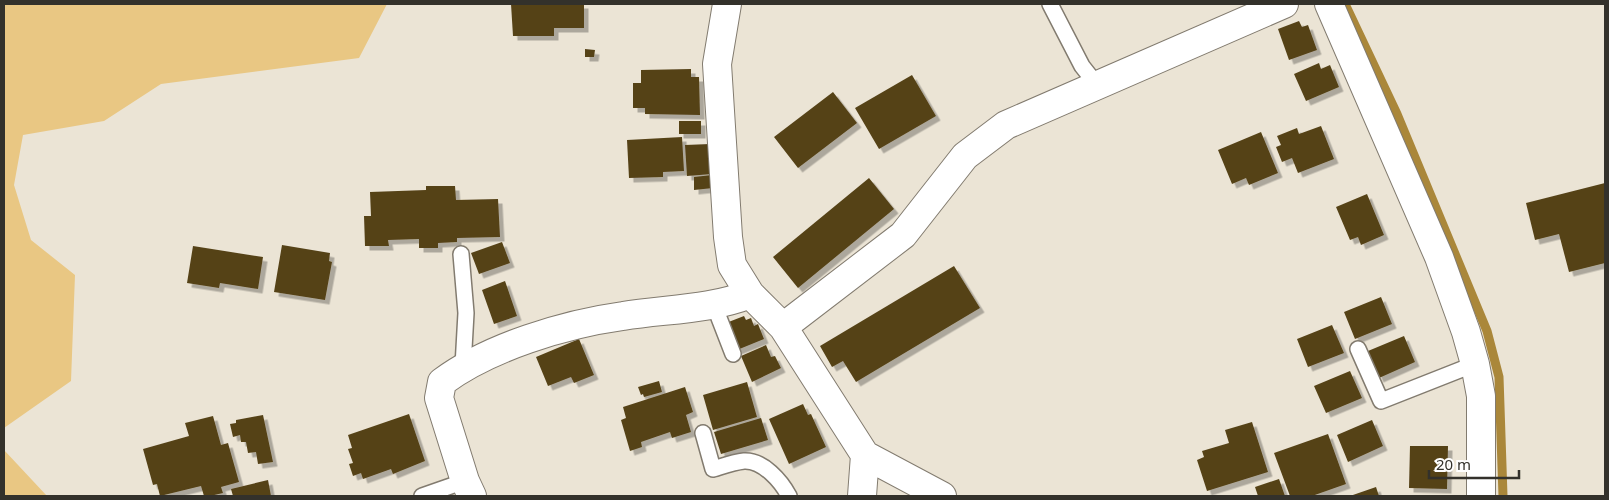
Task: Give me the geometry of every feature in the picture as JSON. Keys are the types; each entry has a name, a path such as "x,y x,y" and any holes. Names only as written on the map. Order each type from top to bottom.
{"street":[{"path":"727,4 717,64 728,237 732,265 750,294 783,327 864,455 942,496"},
{"path":"783,327 903,235 965,156 1006,125 1284,4"},
{"path":"1329,4 1439,257 1475,364 1481,396 1481,496"},
{"path":"469,488 439,398 442,382 463,366 570,325 729,302 750,294"},
{"path":"862,496 864,455"}],"lane":[{"path":"1050,4 1082,66 1098,85"},
{"path":"461,254 466,314 463,366"},
{"path":"714,304 733,354"},
{"path":"1358,350 1381,401 1475,364"},
{"path":"703,433 714,469 746,461 766,468 784,487 788,496"},
{"path":"422,496 469,488"}],"shaded area":[{"path":"4,4 387,4 359,58 161,84 104,121 23,135 14,185 31,240 75,275 71,381 4,428"},
{"path":"4,450 47,496 4,496"}],"building":[{"path":"511,4 584,4 584,28 554,28 554,36 513,36"},
{"path":"1299,21 1302,27 1308,25 1317,50 1289,60 1278,29"},
{"path":"585,49 595,50 594,57 585,57"},
{"path":"1319,63 1321,69 1330,65 1339,87 1306,101 1294,74"},
{"path":"691,69 691,77 699,77 700,115 645,114 645,108 633,108 633,83 641,83 641,70"},
{"path":"912,75 936,116 879,149 855,108"},
{"path":"833,92 857,123 798,168 774,137"},
{"path":"679,121 701,121 701,134 679,134"},
{"path":"1321,126 1334,159 1298,173 1292,158 1282,162 1276,147 1281,145 1277,136 1297,128 1299,134"},
{"path":"1261,132 1278,173 1249,185 1246,178 1232,184 1218,150"},
{"path":"682,137 684,171 663,172 663,177 629,178 627,140"},
{"path":"710,144 712,174 687,176 685,145"},
{"path":"712,175 713,188 694,190 694,177"},
{"path":"869,178 894,209 798,288 773,257"},
{"path":"1605,183 1605,263 1569,272 1559,234 1535,240 1526,203"},
{"path":"426,186 455,186 456,200 498,199 500,237 457,238 457,242 438,243 438,248 419,248 419,239 388,240 389,246 365,246 364,216 371,216 370,192 426,190"},
{"path":"1367,194 1384,235 1361,245 1358,237 1350,240 1336,207"},
{"path":"502,242 510,263 479,274 471,253"},
{"path":"282,245 330,253 329,261 332,262 325,300 274,292"},
{"path":"193,246 263,257 258,289 220,283 219,288 187,283"},
{"path":"954,266 980,308 856,382 843,361 832,367 820,346"},
{"path":"505,281 517,316 494,324 482,290"},
{"path":"1381,297 1392,324 1355,339 1344,312"},
{"path":"744,316 746,320 751,318 754,326 758,324 764,339 737,350 726,323"},
{"path":"1332,325 1344,353 1308,367 1297,339"},
{"path":"1404,336 1415,362 1379,378 1368,351"},
{"path":"579,339 594,375 574,383 571,377 548,386 536,357"},
{"path":"766,345 771,357 775,356 781,368 752,382 741,356"},
{"path":"1350,371 1362,398 1326,413 1314,386"},
{"path":"659,381 662,392 644,397 643,394 641,395 638,387"},
{"path":"747,382 757,417 713,430 703,395"},
{"path":"685,387 693,412 686,415 691,432 672,438 670,432 641,442 642,447 630,451 621,420 626,418 623,407"},
{"path":"803,404 808,415 811,414 826,447 789,464 769,419"},
{"path":"409,414 425,461 393,474 391,469 363,479 361,473 353,476 349,464 353,463 348,449 352,448 348,435"},
{"path":"263,415 273,462 258,464 256,452 248,453 246,442 241,442 240,435 233,437 230,424 236,423 236,420"},
{"path":"213,416 221,445 228,443 239,482 221,487 223,493 210,496 204,496 201,486 160,496 157,484 153,485 143,449 189,436 185,423"},
{"path":"761,418 768,440 721,454 714,432"},
{"path":"1372,420 1383,446 1348,462 1337,435"},
{"path":"1252,422 1268,472 1207,491 1197,460 1204,457 1202,451 1229,443 1225,430"},
{"path":"1328,434 1346,484 1312,496 1290,496 1274,453"},
{"path":"1410,446 1448,446 1447,489 1409,488"},
{"path":"1279,479 1285,496 1258,496 1255,487"},
{"path":"268,480 271,496 233,496 231,489"},
{"path":"1376,487 1379,496 1350,496"}],"waterway":[{"path":"1345,4 1397,114 1487,331 1499,377 1503,496"}]}
